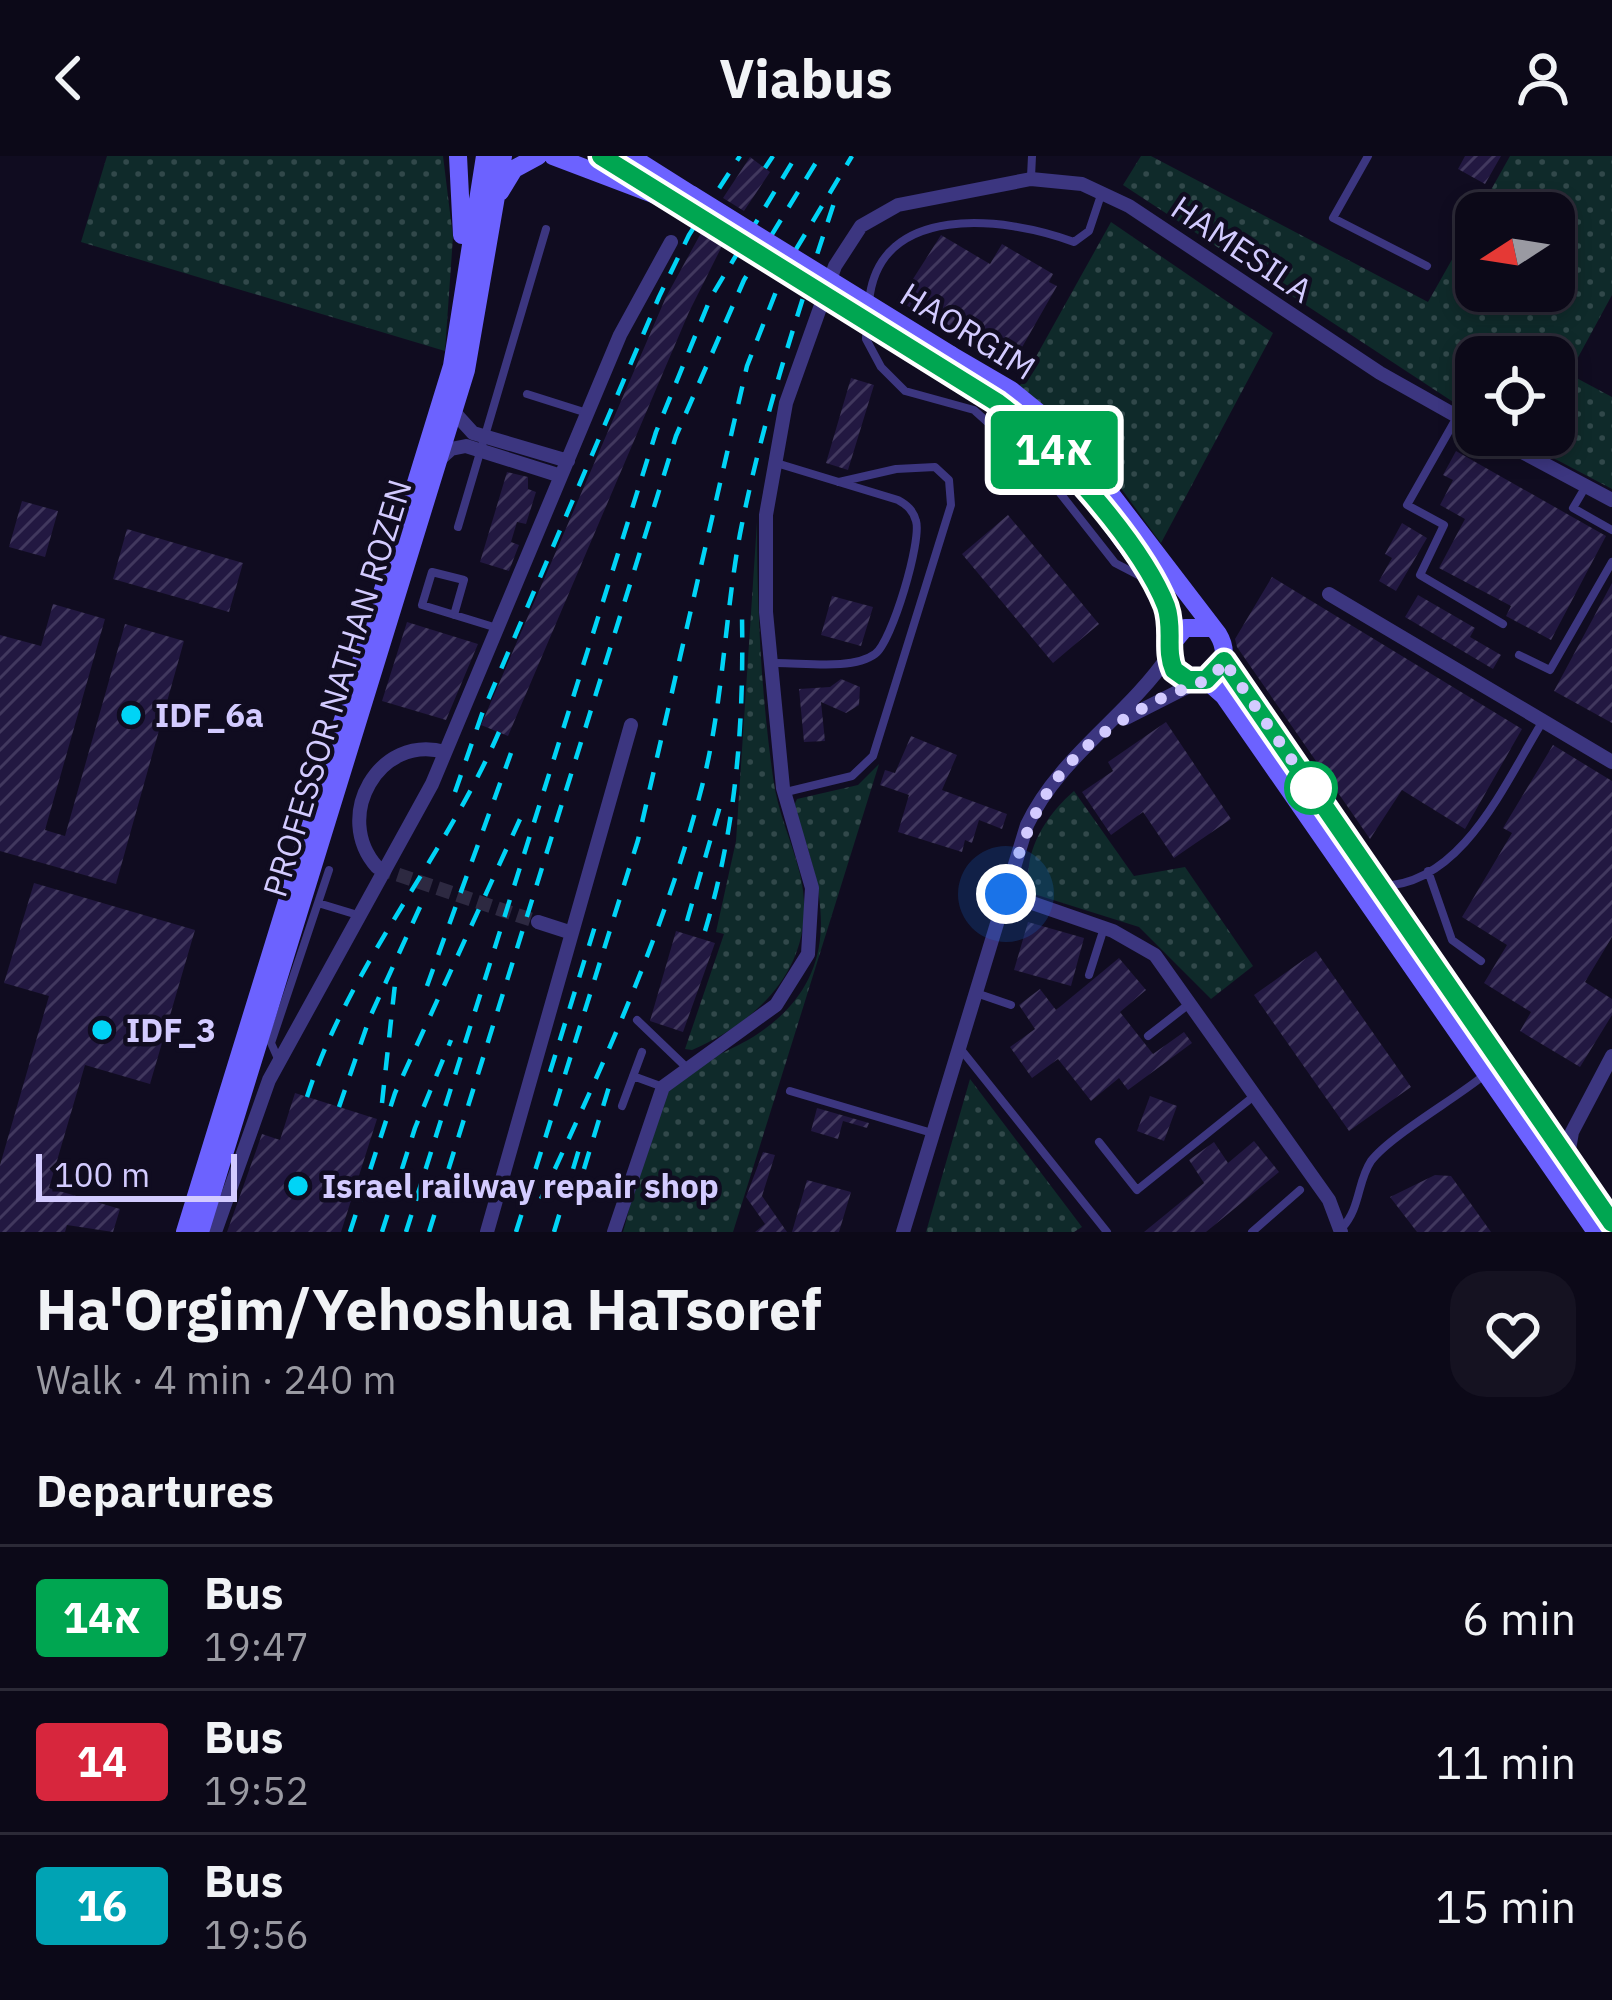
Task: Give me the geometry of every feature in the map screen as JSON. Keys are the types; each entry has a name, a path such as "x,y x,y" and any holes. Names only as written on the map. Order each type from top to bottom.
{"street":[{"path":"458,156 464,307"},
{"name":"PROFESSOR NATHAN ROZEN","path":"185,1232 452,366 485,156"},
{"name":"PROFESSOR NATHAN ROZEN","path":"200,1232 473,342 487,225 502,156"},
{"path":"487,225 508,178 538,156"},
{"path":"553,156 684,202"},
{"name":"HAORGIM","path":"601,156 948,362 1011,390 1065,434 1210,628"},
{"name":"HAORGIM","path":"630,156 671,182 684,202"},
{"path":"643,156 671,182"},
{"name":"HAMESILA","path":"773,462 786,403 839,256 861,226 890,208 1031,179 1062,180 1102,192 1455,416"},
{"path":"215,1232 242,1143 280,1062 363,917 446,752 620,335 671,242"},
{"name":"HAORGIM","path":"948,362 1046,442 1078,476 1154,584 1171,647"},
{"path":"453,411 462,427 483,443 561,476"},
{"path":"437,462 451,448 483,443 568,460"},
{"path":"1530,456 1612,500"},
{"path":"614,1232 663,1088 685,1066 776,1006 808,954 812,887 784,793 771,663 764,551 773,462"},
{"path":"1329,594 1612,762"},
{"path":"903,1232 1036,805 1194,625 1210,628 1223,642 1224,661 1612,1223"},
{"path":"1171,647 1174,670 1224,696 1483,1076 1596,1232"},
{"path":"1106,730 1202,681 1224,661"},
{"path":"487,1232 631,725"},
{"path":"377,867 363,846 359,827 369,782 399,752 417,747 446,752"},
{"path":"1006,894 1104,928 1155,956 1330,1200 1341,1231"},
{"path":"538,922 569,932"},
{"path":"1568,1161 1569,1141 1612,1056"},
{"path":"1541,1125 1563,1124 1581,1113"}],"lane":[{"path":"1031,179 1032,156"},
{"path":"1368,156 1333,218 1427,266"},
{"path":"1102,192 1089,231 1074,242 991,222 925,232 886,250 872,273 866,339 881,367 905,391 974,410 1045,474 1115,563 1154,584"},
{"path":"458,527 546,229"},
{"path":"526,394 587,413"},
{"path":"1455,420 1406,506 1444,525 1420,575 1503,624"},
{"path":"771,663 861,660 878,652 888,636 916,543 916,521 902,502 773,462"},
{"path":"784,793 848,777 870,760 952,500 947,476 935,467 896,469 839,482"},
{"path":"1586,486 1573,508 1612,530"},
{"path":"1519,655 1550,670 1612,562"},
{"path":"454,616 464,580 432,572 422,605 454,616 497,628"},
{"path":"1378,886 1406,883 1429,871 1475,830 1543,721"},
{"path":"280,1062 272,1043 329,870"},
{"path":"1429,871 1452,940 1481,961"},
{"path":"1395,910 1406,883"},
{"path":"318,903 363,917"},
{"path":"1089,975 1104,928"},
{"path":"976,993 1011,1005"},
{"path":"1148,1036 1190,1003"},
{"path":"637,1020 685,1066"},
{"path":"959,1047 1107,1232"},
{"path":"622,1106 641,1052"},
{"path":"633,1076 663,1088"},
{"path":"1341,1231 1354,1215 1366,1167 1381,1150 1483,1076"},
{"path":"790,1091 933,1133"},
{"path":"1099,1142 1137,1190 1256,1095"},
{"path":"1252,1232 1300,1190"}],"green space":[{"path":"107,156 443,156 453,237 445,351 81,242"},
{"path":"1141,156 1151,156 1428,302 1455,254 1455,312 1575,312 1575,192 1490,192 1510,156 1612,156 1612,295 1575,363 1575,336 1455,336 1455,403 1123,185"},
{"path":"1111,222 1273,333 1161,543 1080,438 1018,389"},
{"path":"1575,377 1612,397 1612,489 1550,456 1575,456"},
{"path":"757,522 769,745 778,802 800,874 802,932 794,958 764,1002 719,1037 692,1050 685,1049 724,934 716,932 736,841"},
{"path":"879,764 733,1232 623,1232 646,1141 668,1092 686,1074 753,1037 783,1014 803,988 815,961 820,903 793,808 797,799 858,785"},
{"path":"1074,791 1134,876 1185,867 1253,966 1211,999 1139,927 1031,893 1032,850 1054,812"},
{"path":"970,1079 1082,1227 1074,1232 926,1232"}],"building":[{"path":"1465,156 1501,156 1485,184 1458,169"},
{"path":"750,157 770,172 744,211 723,198"},
{"path":"701,233 722,246 689,312 508,736 481,725 666,297"},
{"path":"941,235 990,264 1002,244 1053,274 1049,282 1057,286 1017,356 1005,349 999,359 899,301"},
{"path":"851,378 874,385 848,470 826,463"},
{"path":"1455,453 1465,456 1606,536 1551,640 1506,616 1511,606 1439,568 1465,519 1440,505 1453,480 1443,475"},
{"path":"507,472 528,477 528,489 536,492 526,524 517,522 511,542 519,545 509,571 480,562"},
{"path":"22,501 58,511 45,557 9,547"},
{"path":"1008,515 1099,624 1053,663 962,554"},
{"path":"1402,523 1427,538 1396,591 1379,581 1392,558 1385,554"},
{"path":"127,529 243,563 229,612 113,579"},
{"path":"1272,577 1522,729 1465,829 1402,790 1370,839 1237,647 1235,639"},
{"path":"1612,583 1612,723 1554,691"},
{"path":"1418,595 1475,628 1470,637 1501,655 1493,669 1405,617"},
{"path":"832,596 873,607 861,646 821,635"},
{"name":"IDF_6a","path":"53,604 105,619 45,830 65,836 125,624 184,641 116,884 0,851 0,635 41,646"},
{"path":"407,622 478,644 446,720 382,701"},
{"path":"841,679 860,687 859,705 846,713 821,702 825,741 804,742 799,689 830,687"},
{"path":"1166,722 1231,819 1174,858 1143,812 1111,835 1082,792 1113,771 1108,762"},
{"path":"911,736 957,755 942,790 1007,814 1002,829 979,820 972,843 965,840 962,852 898,832 909,795 880,785 885,770 895,773"},
{"path":"1553,745 1612,781 1612,937 1585,982 1612,999 1612,1015 1580,1067 1520,1031 1531,1012 1484,983 1507,945 1462,917 1512,833 1503,828"},
{"name":"IDF_3","path":"34,883 195,930 150,1084 85,1065 49,1188 120,1209 113,1232 67,1225 65,1232 0,1232 0,1165 49,996 4,983"},
{"path":"1028,922 1084,938 1071,986 1014,970"},
{"path":"676,931 715,943 683,1032 650,1021"},
{"path":"1316,951 1411,1087 1349,1131 1254,995"},
{"path":"1119,958 1146,990 1120,1012 1153,1054 1184,1032 1192,1043 1128,1090 1119,1078 1091,1101 1058,1059 1032,1078 1010,1047 1035,1029 1019,1005 1040,989 1056,1010"},
{"name":"Israel railway repair shop","path":"295,1093 377,1119 341,1232 227,1232 262,1134 280,1140"},
{"path":"1150,1096 1177,1106 1164,1141 1137,1131"},
{"path":"817,1108 869,1123 867,1128 843,1121 838,1139 811,1131"},
{"path":"1254,1141 1279,1172 1206,1232 1144,1232 1204,1183 1189,1160 1214,1142 1228,1163"},
{"path":"763,1152 775,1155 762,1196 787,1232 755,1232 765,1224 746,1197"},
{"path":"1435,1175 1451,1176 1491,1232 1417,1232 1390,1197"},
{"path":"807,1180 851,1192 839,1232 792,1232"}],"tunnel":[{"path":"378,868 538,922"}],"railway":[{"path":"455,792 482,714 659,297 689,235 740,156"},
{"path":"765,168 773,156"},
{"path":"406,1232 656,432 711,297 796,156"},
{"path":"429,1232 676,436 744,280 820,156"},
{"path":"516,1232 638,840 747,366 786,266 852,156"},
{"path":"541,1199 630,1000 685,847 714,730 749,492 782,367 834,203"},
{"path":"705,931 736,776 742,617"},
{"path":"307,1097 347,1002 452,824 499,732"},
{"path":"427,986 511,753"},
{"path":"687,921 720,806"},
{"path":"350,1232 395,1093 521,817"},
{"path":"339,1107 370,1017 420,907"},
{"path":"550,1072 596,923"},
{"path":"382,1103 395,984"},
{"path":"382,1232 415,1128 451,1040"},
{"path":"584,1169 612,1077"},
{"path":"554,1232 580,1146"}],"bus line":[{"name":"14א","path":"601,156 998,403 1046,442 1078,476 1154,584 1169,618 1174,670 1197,682 1214,676 1224,661 1612,1223"}],"place":[{"name":"IDF_6a","path":"131,715"},
{"name":"IDF_3","path":"102,1030"},
{"name":"Israel railway repair shop","path":"298,1186"}],"route":[{"path":"1006,894 1036,805 1072,759 1141,709 1214,676 1224,661 1311,788"}]}
